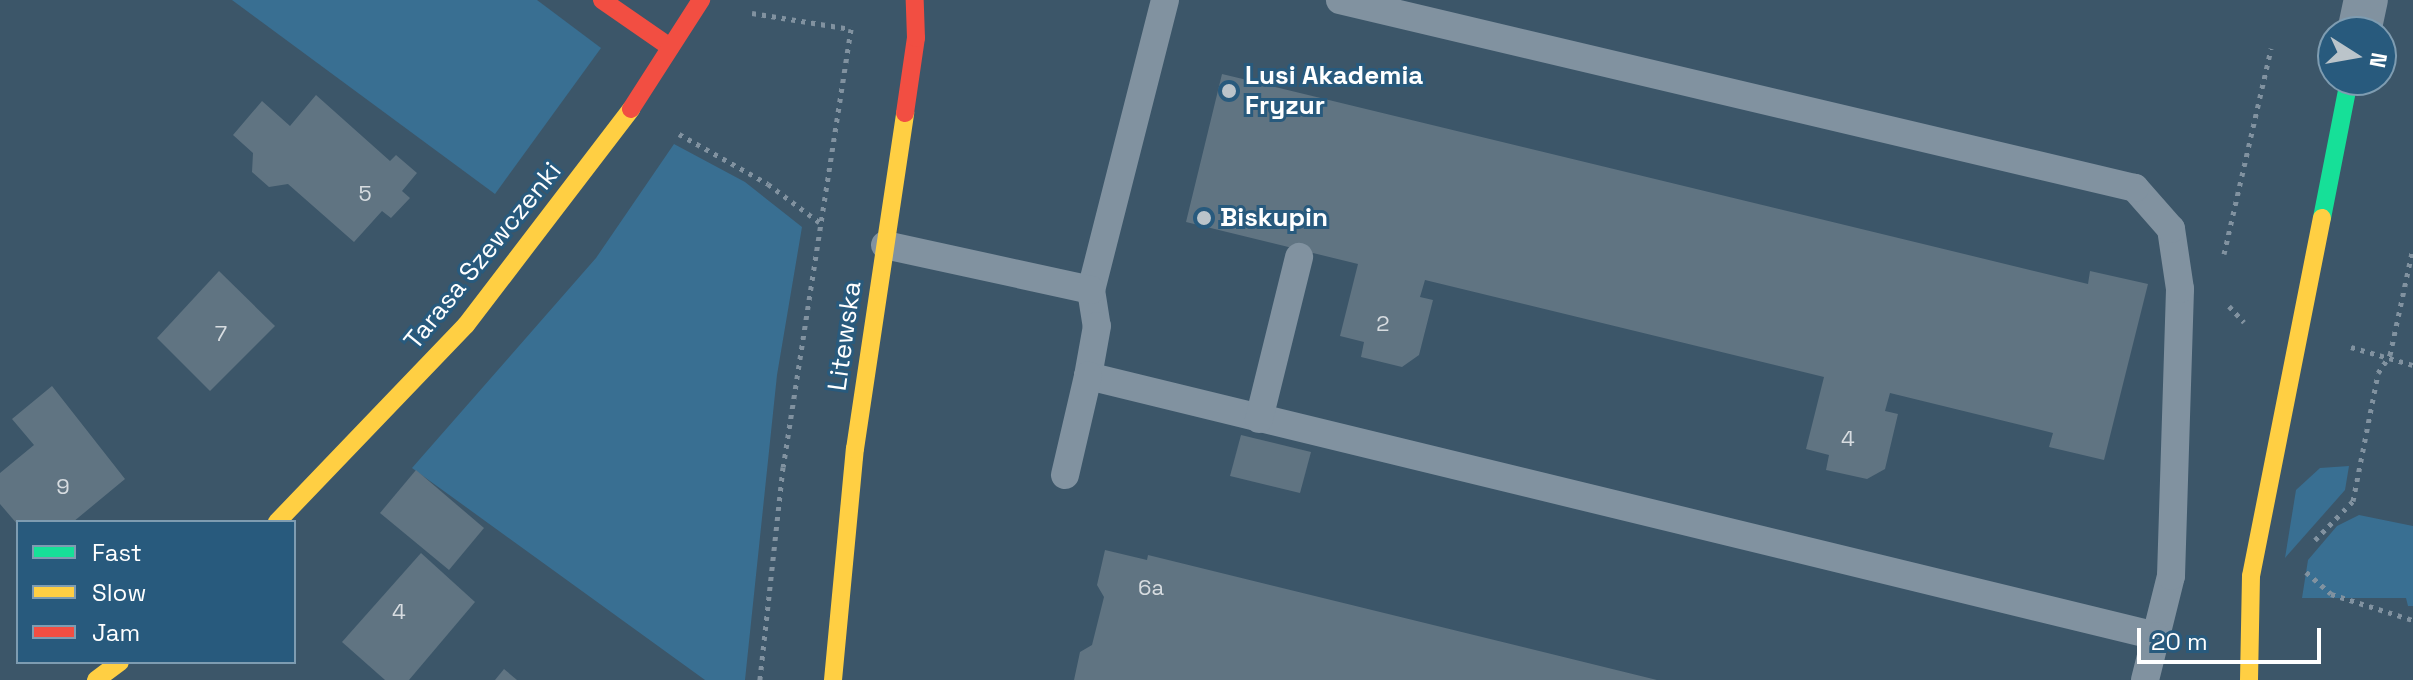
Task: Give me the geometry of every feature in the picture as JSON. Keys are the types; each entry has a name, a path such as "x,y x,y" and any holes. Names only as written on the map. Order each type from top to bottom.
{"street":[{"path":"602,0 670,47"},
{"name":"Tarasa Szewczenki","path":"279,520 466,325 623,121 701,0"},
{"name":"Litewska","path":"833,680 855,449 916,38 915,0"},
{"path":"2249,680 2251,576 2346,96"},
{"path":"96,680 117,664"}],"lane":[{"path":"1065,475 1097,326 1091,290 1165,0"},
{"path":"1340,0 2135,188 2171,229 2180,289 2171,576 2145,680"},
{"path":"885,245 1091,290"},
{"path":"1259,419 1299,257"},
{"path":"1088,376 2156,636"}],"path":[{"path":"744,12 851,29 783,467 760,680"},
{"path":"2223,259 2271,48"},
{"path":"667,127 768,184 819,222"},
{"path":"2360,469 2378,373 2390,355 2413,248"},
{"path":"2225,298 2249,327"},
{"path":"2340,344 2390,355 2413,365"},
{"path":"2375,609 2413,620"}],"shaded area":[{"path":"232,0 537,0 601,48 495,194"},
{"path":"674,144 745,182 802,227 777,375 745,680 705,680 412,468 596,258"},
{"path":"2349,466 2345,490 2285,558 2296,490 2320,468"},
{"path":"2359,515 2413,526 2413,606 2408,606 2406,598 2302,598 2308,560 2337,526"}],"building":[{"path":"1222,74 2088,284 2090,271 2148,284 2104,460 2049,447 2053,433 1890,393 1885,411 1898,414 1885,469 1867,479 1826,470 1829,455 1806,449 1824,377 1425,280 1420,297 1433,300 1419,355 1402,367 1361,357 1364,342 1340,336 1358,264 1186,222"},
{"path":"316,95 390,161 396,155 417,173 402,191 410,198 391,218 382,211 354,242 288,184 269,187 252,172 253,153 233,135 262,101 290,126"},
{"path":"219,271 275,326 210,391 157,338"},
{"path":"52,386 125,479 75,520 16,520 16,523 0,504 0,473 34,445 12,419"},
{"path":"1241,435 1311,452 1300,493 1230,476"},
{"path":"416,470 484,528 449,570 380,513"},
{"path":"1105,550 1147,560 1148,555 1657,680 1074,680 1080,652 1092,645 1104,597 1097,585"},
{"path":"421,553 475,602 409,680 385,680 342,642"},
{"path":"504,669 517,680 495,680"}],"traffic: fast":[{"path":"2322,218 2346,96"}],"traffic: slow":[{"path":"279,520 466,325 631,109"},
{"path":"833,680 855,449 905,113"},
{"path":"2249,680 2251,576 2322,218"},
{"path":"96,680 117,664"}],"traffic: jam":[{"path":"602,0 670,47"},
{"path":"631,109 701,0"},
{"path":"905,113 916,38 915,0"}],"place":[{"name":"Lusi Akademia Fryzur","path":"1229,91"},
{"name":"Biskupin","path":"1204,218"}]}
